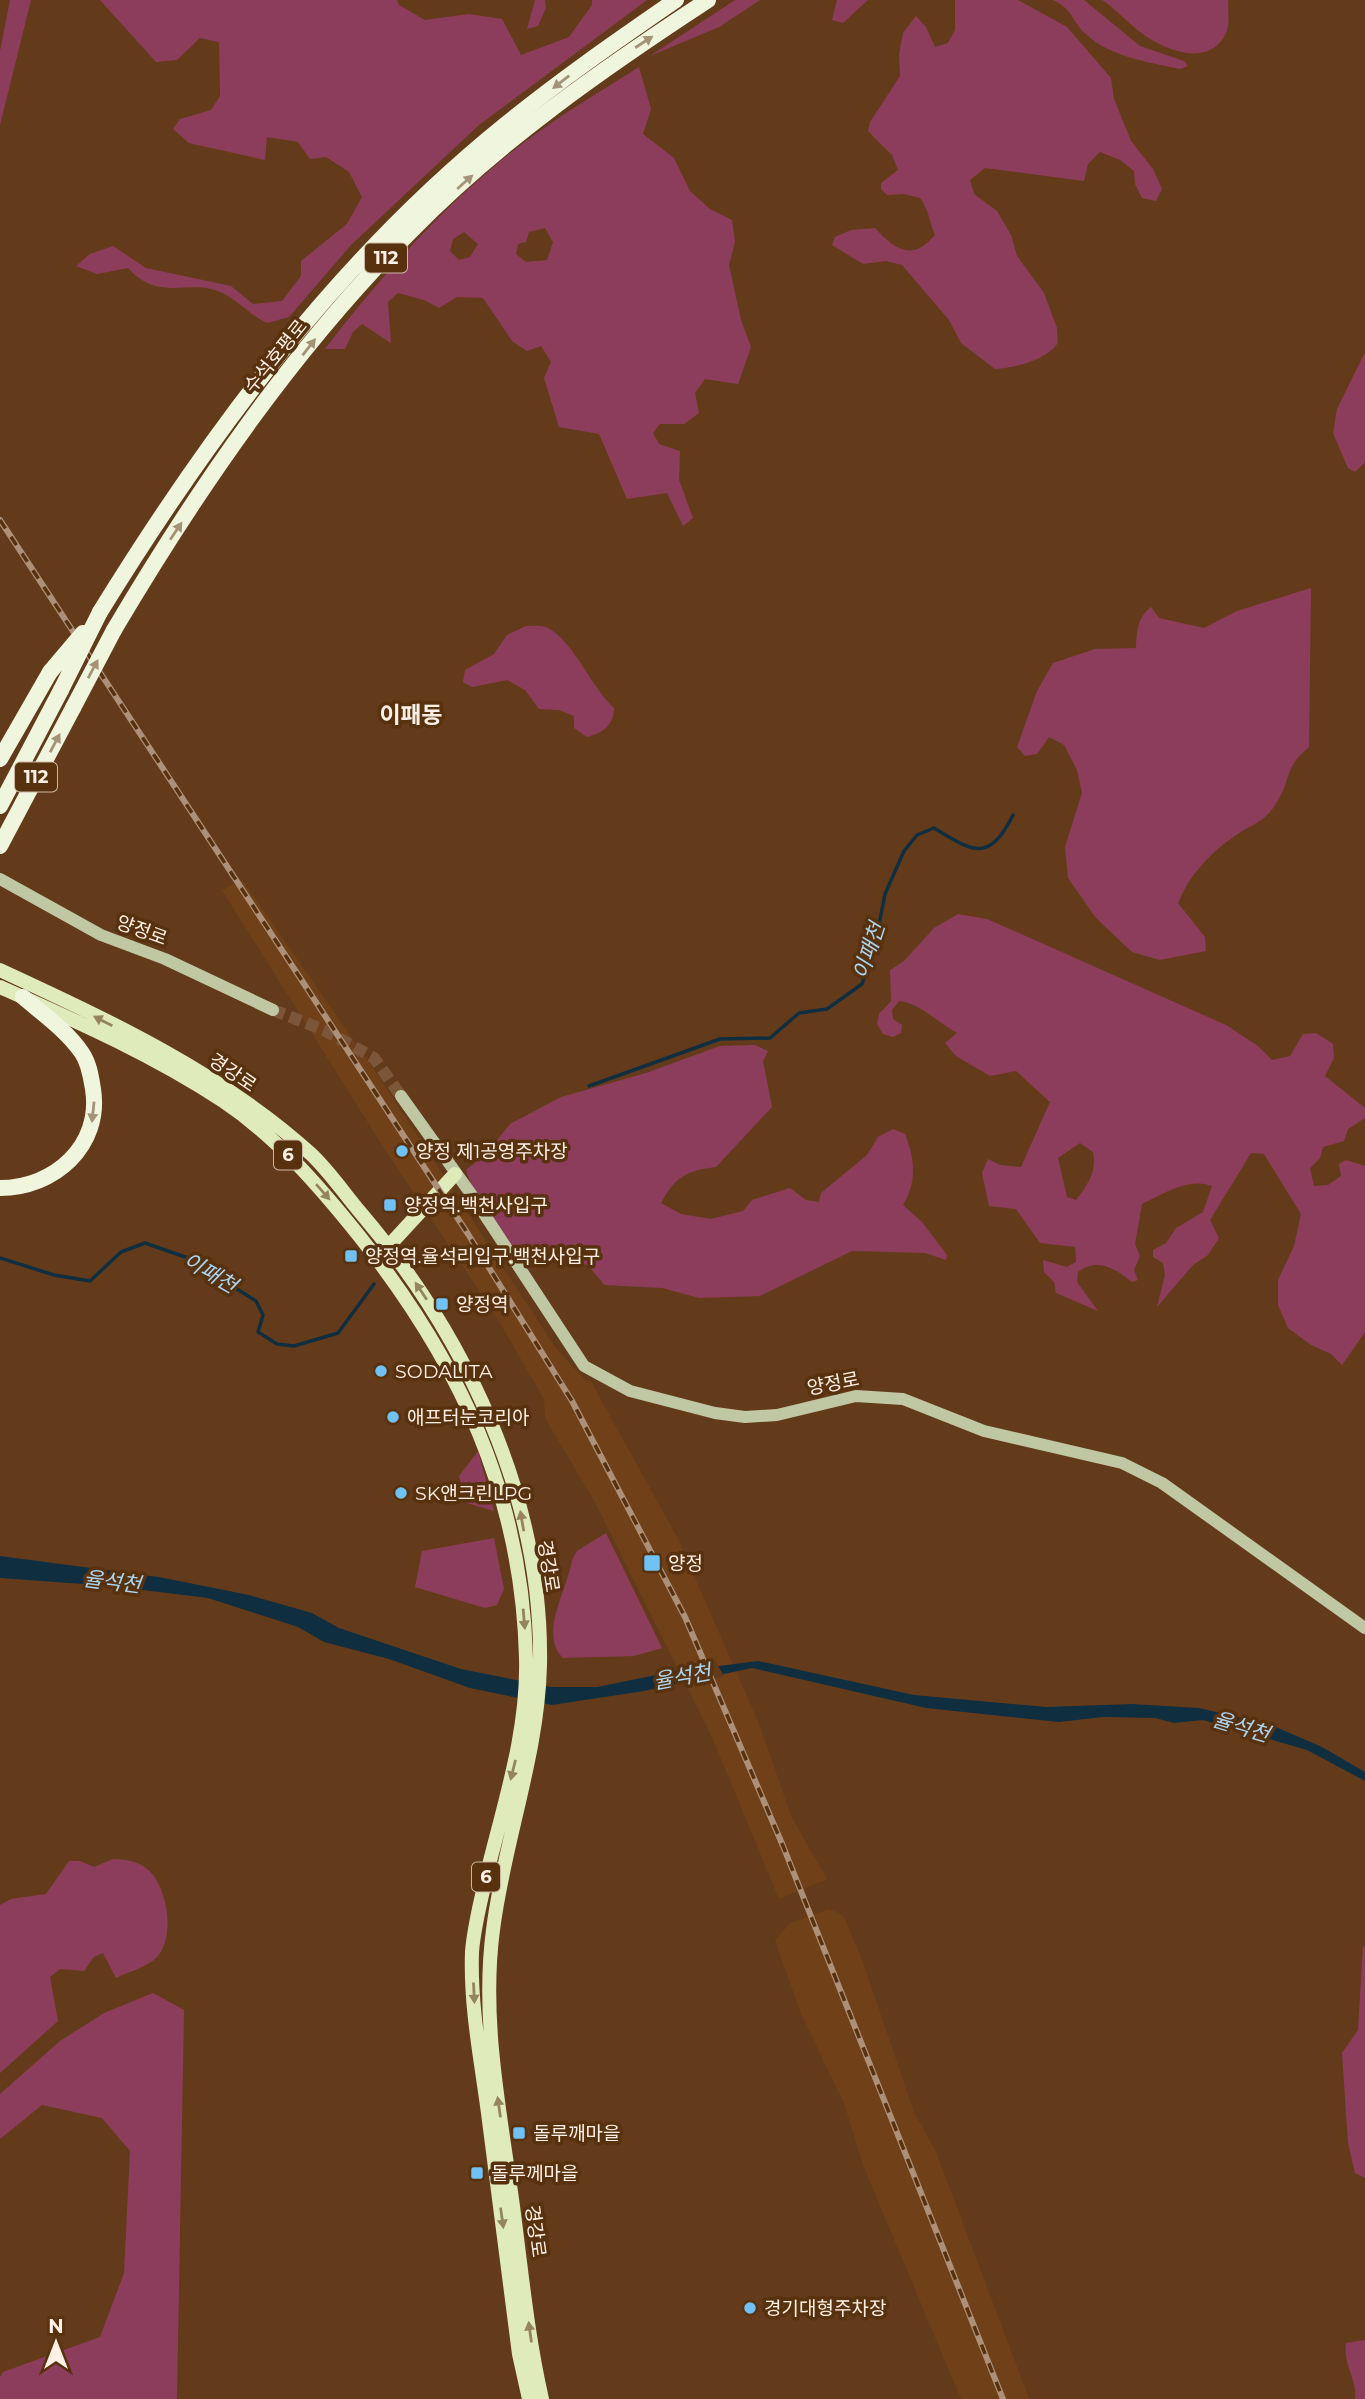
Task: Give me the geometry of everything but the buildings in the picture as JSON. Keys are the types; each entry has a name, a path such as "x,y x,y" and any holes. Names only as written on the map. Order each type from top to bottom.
{"highway":[{"name":"수석호평로","path":"0,806 100,612 217,434 276,357 348,274 418,204 503,126 676,0"},
{"name":"수석호평로","path":"0,846 139,588 249,422 319,334 411,230 522,131 620,58 708,0"},
{"path":"0,759 50,672 100,612"},
{"path":"0,1188 20,1188 60,1171 84,1143 94,1113 93,1084 82,1054 62,1030 23,997"}],"main road":[{"name":"양정로","path":"0,879 101,935 165,959 273,1010"},
{"name":"경강로","path":"0,970 208,1077 313,1156 390,1245 463,1359 501,1449 519,1506 533,1577 531,1704 493,1927 489,2011 521,2269 542,2399"},
{"name":"경강로","path":"0,987 157,1061 225,1102 272,1138 324,1191 426,1327 484,1441 512,1541 530,1657"},
{"name":"양정로","path":"401,1096 584,1366 622,1387 715,1413 744,1417 777,1415 856,1396 880,1395 902,1399 984,1431 1122,1463 1162,1483 1365,1628"},
{"path":"377,1259 455,1174"},
{"name":"경강로","path":"529,2399 519,2354 477,2029 472,1950 484,1886 531,1704"}],"shaded area":[{"path":"10,0 31,0 0,125 0,51"},
{"path":"100,0 397,0 399,5 425,20 469,14 502,19 521,55 569,37 592,5 592,0 647,0 479,125 351,245 289,317 267,323 231,298 214,290 153,285 140,279 128,268 97,274 76,266 90,254 113,246 146,268 231,286 253,304 282,301 301,276 301,261 347,224 362,197 349,172 326,157 310,159 298,142 267,137 265,160 189,143 173,129 180,119 211,110 220,96 219,42 200,38 177,60 156,62"},
{"path":"535,0 545,0 546,8 538,26 527,29"},
{"path":"735,0 760,0 719,27 650,56"},
{"path":"837,0 868,0 843,23 832,20"},
{"path":"955,0 1018,0 1067,27 1111,78 1114,99 1131,141 1153,169 1162,189 1156,201 1142,198 1135,184 1134,171 1120,160 1100,152 1088,164 1084,181 985,168 970,180 974,194 997,211 1011,235 1017,256 1044,293 1057,328 1058,343 1046,354 1021,365 995,369 961,343 949,320 902,265 886,261 863,264 832,245 835,237 851,230 875,228 904,250 919,248 935,235 920,198 904,194 887,195 881,189 881,183 898,170 892,155 868,131 870,122 900,76 899,54 903,33 916,16 926,27 935,47 948,43 955,30"},
{"path":"1053,0 1084,0 1140,46 1184,61 1188,66 1180,69 1155,64 1107,49 1087,35 1069,12"},
{"path":"1102,0 1228,0 1227,29 1218,44 1209,51 1186,53 1173,50 1140,32"},
{"path":"639,67 651,109 643,134 674,158 690,191 710,209 732,220 735,242 729,265 741,320 751,347 738,384 705,379 695,393 699,413 684,424 660,424 653,433 659,444 680,451 679,480 693,518 683,526 667,493 627,499 599,434 559,427 544,378 551,362 541,346 527,351 512,341 483,298 457,297 439,308 424,300 398,293 388,302 391,343 362,324 353,332 345,349 325,349 408,249 478,180 535,134","holes":["545,228 553,242 547,260 526,262 516,254 518,244 526,242 529,232","464,232 478,244 470,257 459,260 450,251 453,239"]},
{"path":"1365,352 1365,462 1355,472 1348,468 1333,433 1337,409"},
{"path":"1311,588 1309,747 1291,768 1282,794 1272,809 1215,852 1200,867 1182,893 1178,903 1205,937 1206,951 1160,960 1132,952 1096,918 1068,878 1065,847 1082,793 1077,770 1064,745 1049,737 1037,754 1025,756 1017,747 1037,691 1053,663 1095,649 1136,648 1140,620 1151,607 1159,618 1204,628 1237,611"},
{"path":"526,626 546,627 566,643 614,708 610,724 603,731 587,737 574,728 574,716 559,710 539,709 525,690 507,680 472,687 463,682 465,670 494,654 507,635"},
{"path":"242,880 377,1074 555,1347 586,1381 590,1380 677,1537 759,1724 792,1818 827,1879 779,1899 712,1737 596,1504 545,1418 544,1399 494,1313 382,1145 222,890"},
{"path":"958,914 987,919 1226,1025 1258,1046 1272,1060 1290,1056 1303,1034 1316,1033 1333,1044 1334,1058 1325,1076 1365,1108 1365,1118 1348,1129 1344,1141 1323,1147 1320,1158 1310,1168 1314,1186 1328,1185 1341,1176 1339,1164 1346,1160 1365,1166 1365,1332 1342,1365 1331,1354 1311,1345 1288,1328 1278,1305 1278,1280 1294,1246 1301,1214 1264,1154 1251,1153 1210,1220 1219,1238 1208,1255 1193,1265 1157,1307 1165,1275 1163,1263 1153,1257 1153,1250 1166,1243 1176,1228 1203,1212 1212,1186 1185,1185 1142,1204 1135,1244 1140,1256 1134,1270 1138,1280 1132,1282 1113,1269 1099,1265 1092,1265 1078,1272 1077,1282 1098,1311 1056,1293 1054,1282 1044,1272 1043,1260 1067,1267 1076,1262 1075,1247 1040,1243 1016,1209 989,1206 982,1173 988,1159 1000,1165 1021,1167 1050,1102 1016,1071 990,1076 956,1056 945,1043 957,1033 914,1005 899,1001 892,1010 893,1019 902,1025 901,1033 893,1037 883,1034 877,1024 879,1014 891,1001 890,970 904,961 934,928","holes":["1080,1143 1093,1152 1094,1166 1088,1183 1076,1200 1067,1197 1058,1158"]},
{"path":"755,1045 768,1051 763,1061 772,1107 716,1167 683,1176 661,1203 681,1214 711,1219 743,1211 752,1200 790,1188 806,1200 819,1202 821,1193 867,1155 878,1137 893,1129 905,1134 911,1152 911,1188 903,1205 922,1222 947,1255 946,1260 925,1253 852,1251 760,1296 699,1298 662,1288 604,1285 581,1261 566,1256 533,1258 530,1270 521,1264 472,1187 466,1170 486,1154 510,1124 561,1097 646,1073 720,1046"},
{"path":"478,1451 494,1511 467,1503 459,1476"},
{"path":"606,1533 662,1648 634,1656 563,1658 553,1637 554,1624 572,1560 577,1551"},
{"path":"494,1538 504,1589 497,1605 485,1608 415,1587 422,1551"},
{"path":"113,1859 140,1864 158,1883 167,1916 166,1940 162,1950 148,1964 116,1978 103,1953 94,1957 84,1971 60,1969 50,1977 58,2021 0,2073 0,1905 11,1899 46,1894 69,1861 80,1861 94,1867"},
{"path":"829,1909 843,1915 862,1960 914,2112 936,2152 1029,2399 961,2399 863,2165 844,2103 802,2016 775,1941 789,1924"},
{"path":"1363,1945 1365,2178 1355,2173 1348,2143 1342,2053 1358,2030"},
{"path":"153,1993 184,2010 177,2399 0,2399 0,2377 3,2372 100,2337 124,2273 130,2151 102,2118 42,2105 0,2139 0,2094 60,2041 104,2013"},
{"path":"1365,2340 1365,2399 1355,2399 1346,2343"}],"water":[{"name":"율석천","path":"0,1556 159,1577 249,1595 312,1613 339,1628 461,1669 551,1687 597,1687 671,1672 758,1661 914,1695 1047,1707 1132,1704 1199,1708 1271,1725 1322,1747 1365,1772 1365,1781 1307,1750 1203,1720 1174,1723 1155,1718 1103,1717 1059,1722 926,1708 752,1668 644,1691 552,1705 470,1688 389,1659 324,1642 298,1627 208,1598 110,1586 0,1578"}],"pier":[{"path":"716,1661 724,1677 691,1684 683,1666"}],"waterway":[{"name":"이패천","path":"589,1086 720,1039 770,1038 799,1013 827,1009 862,984 875,945 885,894 904,851 917,835 934,828 970,847 988,847 996,841 1013,815"},
{"name":"이패천","path":"0,1258 54,1275 90,1281 121,1252 145,1243 188,1258 256,1301 263,1315 258,1332 277,1344 294,1346 338,1333 374,1284"}],"tunnel":[{"path":"273,1010 324,1030 374,1058 401,1096"}],"railway":[{"path":"0,520 468,1234 572,1401 685,1617 783,1846 1003,2399"}],"place":[{"name":"양정 제1공영주차장","path":"402,1151"},
{"name":"양정역.백천사입구","path":"390,1205"},
{"name":"양정역.율석리입구.백천사입구","path":"351,1256"},
{"name":"양정역","path":"442,1304"},
{"name":"SODALITA","path":"381,1371"},
{"name":"애프터눈코리아","path":"393,1417"},
{"name":"SK앤크린LPG","path":"401,1493"},
{"name":"양정","path":"652,1563"},
{"name":"돌루깨마을","path":"519,2133"},
{"name":"돌루께마을","path":"477,2173"},
{"name":"경기대형주차장","path":"750,2308"}],"district":[{"name":"이패동","path":"411,715"}]}
